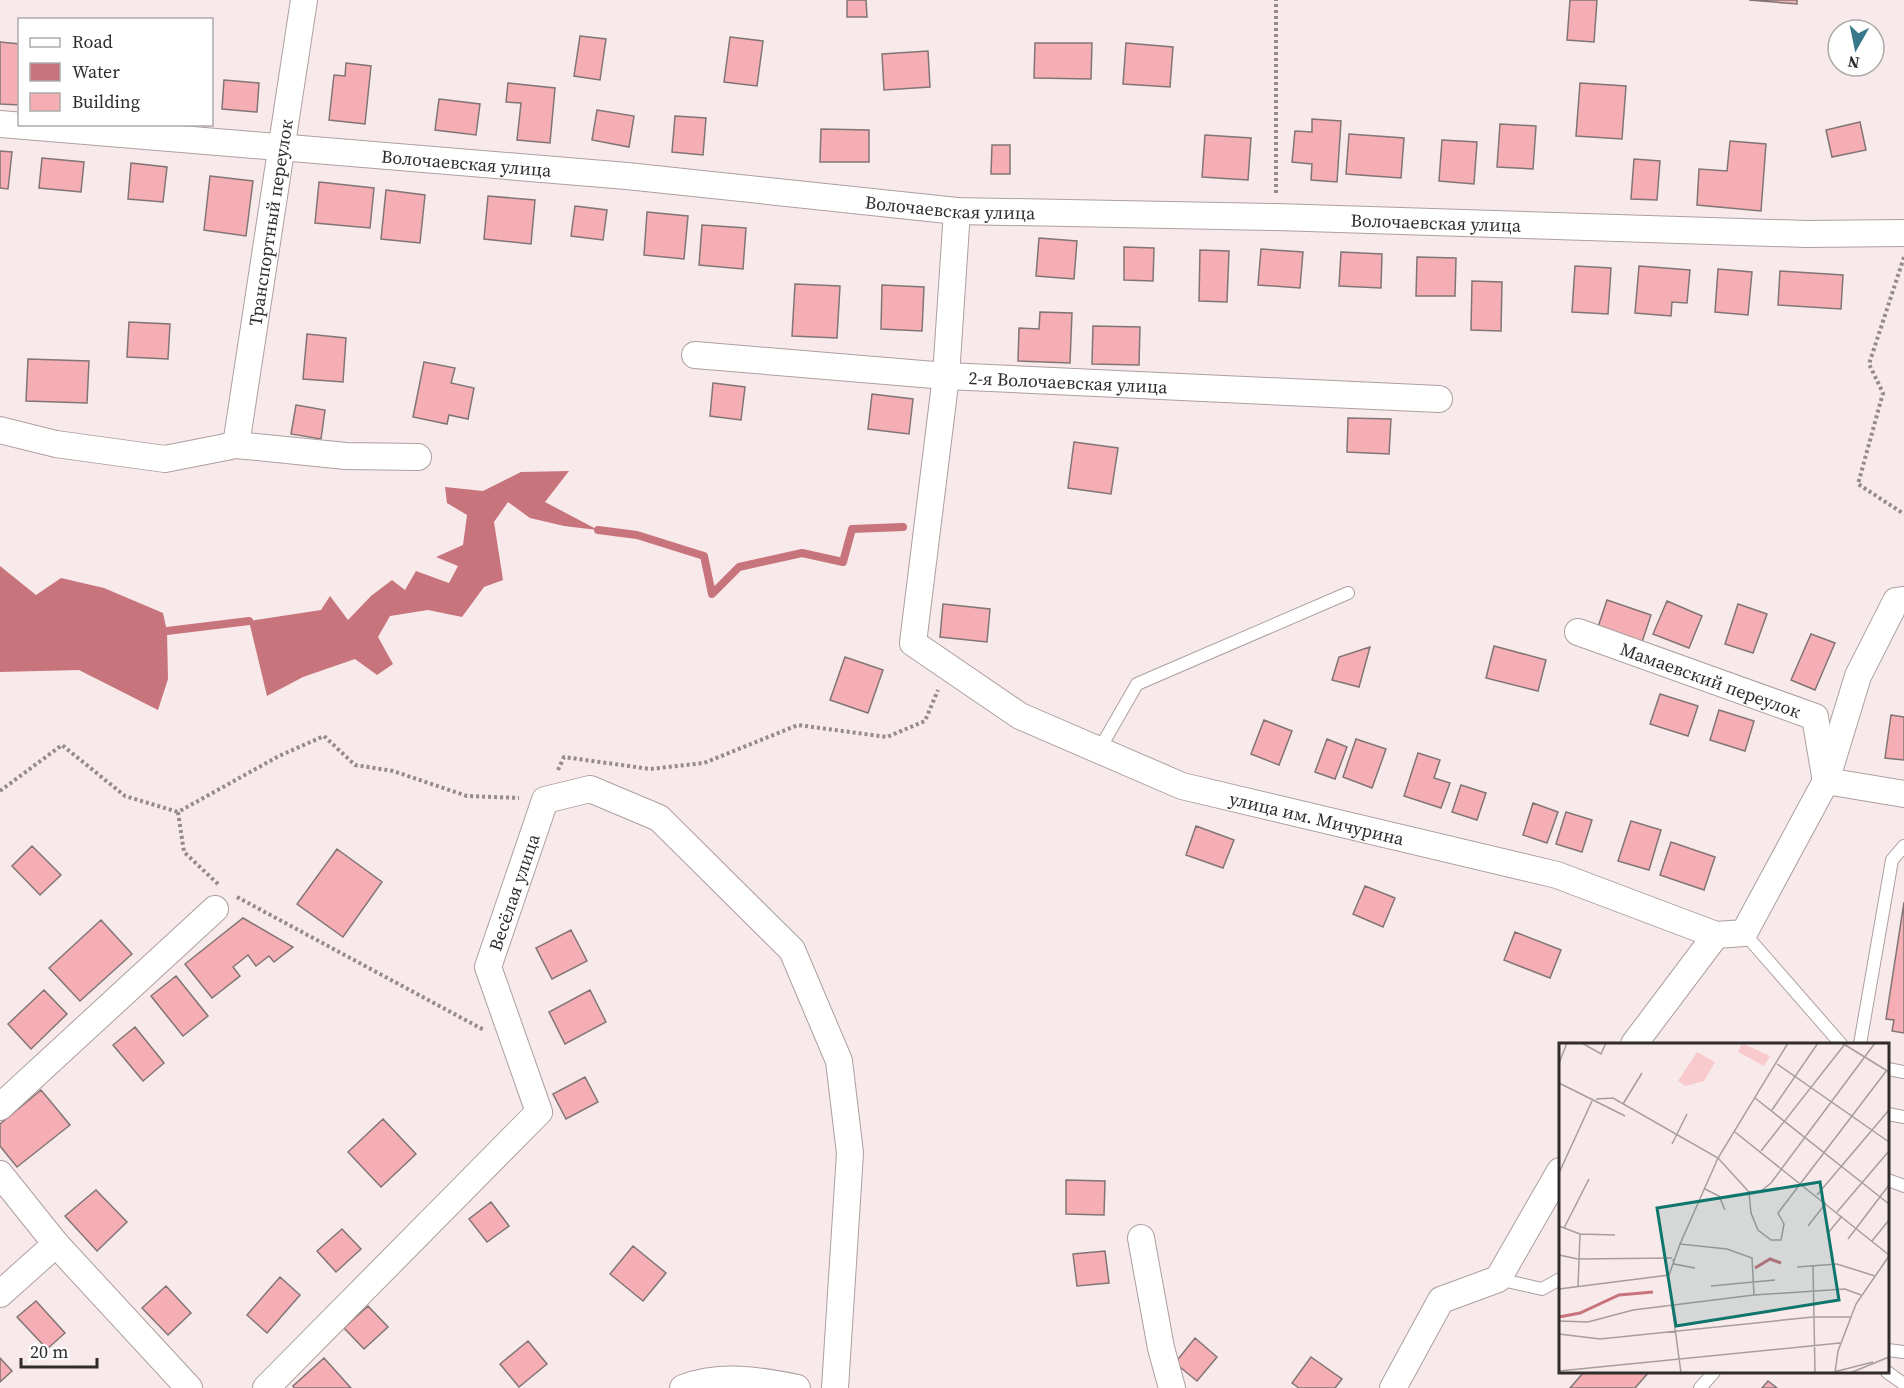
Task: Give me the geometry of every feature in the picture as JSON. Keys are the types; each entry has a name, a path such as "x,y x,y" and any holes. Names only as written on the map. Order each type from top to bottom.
{"street":[{"name":"Транспортный переулок","path":"236,445 304,0"},
{"name":"Волочаевская улица","path":"0,124 18,125"},
{"name":"Волочаевская улица","path":"24,126 627,176 957,211 1806,234 1904,233"},
{"path":"946,376 957,211"},
{"name":"2-я Волочаевская улица","path":"696,355 946,376 1439,399"},
{"name":"улица им. Мичурина","path":"946,376 913,643 1020,716 1182,786 1557,875 1716,935 1744,933"},
{"path":"0,430 56,444 165,459 236,445 346,456 418,457"},
{"path":"1744,933 1826,781 1858,676 1896,601 1904,600"},
{"name":"Мамаевский переулок","path":"1578,632 1815,717 1826,781"},
{"path":"1826,781 1904,794"},
{"path":"545,800 590,789 659,818 792,950 839,1061 850,1153 835,1388"},
{"name":"Весёлая улица","path":"266,1388 538,1112 488,967 545,800"},
{"path":"0,1107 222,901"},
{"path":"1635,1043 1716,935"},
{"path":"1394,1388 1441,1300 1498,1279 1559,1173"},
{"path":"0,1174 56,1244 189,1388"},
{"path":"1141,1238 1161,1348 1172,1388"},
{"path":"0,1294 56,1244"},
{"path":"683,1388 700,1382 757,1379 797,1388"}],"lane":[{"path":"1099,750 1137,684 1348,593"},
{"path":"1860,1043 1892,860 1904,846"},
{"path":"1744,933 1840,1043"},
{"path":"1889,1069 1904,1072"},
{"path":"1889,1114 1904,1117"},
{"path":"1889,1181 1904,1186"},
{"path":"1498,1279 1542,1289 1559,1280"},
{"path":"1889,1350 1904,1352"},
{"path":"1701,1388 1712,1373"},
{"path":"1889,1373 1904,1384"}],"path":[{"path":"1276,0 1276,218"},
{"path":"1904,257 1869,364 1883,393 1858,484 1904,514"},
{"path":"0,791 62,745 125,796 178,812 279,756 324,736 355,765 393,771 467,796 545,800 564,757 650,769 704,763 798,725 887,737 925,721 948,667"},
{"path":"178,812 184,852 222,901 350,956 516,1048"}],"water":[{"path":"569,471 545,502 598,530 564,526 530,518 508,502 494,522 503,580 484,587 462,617 428,610 390,616 378,637 393,664 377,675 355,659 303,677 267,696 249,621 321,610 330,596 348,620 371,596 392,580 405,590 416,571 449,583 458,566 436,557 463,545 467,515 447,503 445,487 483,491 521,472"},
{"path":"0,566 36,595 61,578 104,588 163,613 167,631 168,679 158,710 79,670 0,672"}],"building":[{"path":"847,0 866,0 867,17 847,17"},
{"path":"1570,0 1597,0 1594,42 1567,40"},
{"path":"1749,0 1797,0 1797,4"},
{"path":"580,36 606,39 600,80 574,76"},
{"path":"730,37 763,41 757,86 724,82"},
{"path":"0,42 18,44 18,105 0,104"},
{"path":"1035,43 1092,43 1091,79 1034,78"},
{"path":"1126,43 1173,47 1170,87 1123,84"},
{"path":"928,51 930,87 884,90 882,54"},
{"path":"346,63 371,66 365,124 329,120 334,75 345,76"},
{"path":"224,80 259,83 257,112 222,109"},
{"path":"508,83 555,88 550,143 517,140 521,103 506,102"},
{"path":"1580,83 1626,86 1622,139 1576,136"},
{"path":"439,99 480,104 476,135 435,130"},
{"path":"597,110 634,116 629,147 592,140"},
{"path":"675,116 706,118 703,155 672,152"},
{"path":"1312,119 1341,121 1337,182 1311,180 1312,164 1292,162 1295,131 1312,132"},
{"path":"1860,122 1866,150 1832,157 1826,130"},
{"path":"1500,124 1536,126 1533,169 1497,167"},
{"path":"821,129 869,130 869,162 820,162"},
{"path":"1349,134 1404,138 1401,178 1346,174"},
{"path":"1205,135 1251,138 1248,180 1202,177"},
{"path":"1442,140 1477,142 1474,184 1439,181"},
{"path":"1730,141 1766,144 1761,211 1697,205 1699,169 1727,171"},
{"path":"992,145 1010,145 1010,174 991,174"},
{"path":"0,151 12,152 8,189 0,188"},
{"path":"42,158 84,162 81,192 39,188"},
{"path":"1634,159 1660,161 1657,200 1631,199"},
{"path":"131,163 167,167 163,202 128,199"},
{"path":"210,176 253,181 246,236 204,230"},
{"path":"319,182 374,188 370,228 315,223"},
{"path":"386,190 425,195 420,243 381,239"},
{"path":"488,196 535,200 531,244 484,239"},
{"path":"575,206 607,210 603,240 571,236"},
{"path":"647,212 688,216 684,259 644,255"},
{"path":"702,225 746,228 743,269 699,265"},
{"path":"1039,238 1077,241 1074,279 1036,276"},
{"path":"1124,247 1154,248 1153,281 1124,280"},
{"path":"1261,249 1303,252 1300,288 1258,285"},
{"path":"1200,250 1229,251 1227,302 1199,301"},
{"path":"1341,252 1382,254 1381,288 1339,286"},
{"path":"1417,257 1456,258 1455,296 1416,296"},
{"path":"1575,266 1611,268 1608,314 1572,312"},
{"path":"1639,266 1690,270 1687,303 1672,302 1671,316 1635,313"},
{"path":"1718,269 1752,272 1748,315 1715,312"},
{"path":"1780,271 1843,275 1841,309 1778,305"},
{"path":"1472,281 1502,282 1501,331 1471,330"},
{"path":"795,284 840,286 837,338 792,336"},
{"path":"882,285 924,287 922,331 881,329"},
{"path":"1040,312 1072,313 1070,363 1018,361 1019,328 1039,329"},
{"path":"129,322 170,324 168,359 127,357"},
{"path":"1093,326 1140,327 1139,365 1092,364"},
{"path":"307,334 346,338 343,382 303,379"},
{"path":"28,359 89,361 87,403 26,401"},
{"path":"424,362 455,368 451,383 474,388 468,419 449,415 447,424 413,417"},
{"path":"713,383 745,387 741,420 710,416"},
{"path":"872,394 913,399 909,434 868,429"},
{"path":"296,405 325,410 321,439 291,434"},
{"path":"1348,418 1391,419 1389,454 1347,452"},
{"path":"1074,442 1118,448 1111,494 1068,488"},
{"path":"1607,600 1651,615 1642,642 1598,627"},
{"path":"1667,601 1702,616 1689,648 1653,634"},
{"path":"943,604 990,609 987,642 940,637"},
{"path":"1738,604 1767,614 1753,653 1725,644"},
{"path":"1811,634 1835,643 1815,690 1791,680"},
{"path":"1494,646 1546,660 1538,691 1486,678"},
{"path":"1370,647 1359,687 1332,680 1339,657"},
{"path":"845,657 883,670 868,713 830,700"},
{"path":"1660,694 1698,706 1688,736 1650,724"},
{"path":"1719,710 1754,721 1745,751 1710,740"},
{"path":"1891,715 1904,717 1904,760 1885,758"},
{"path":"1264,720 1292,731 1279,765 1251,754"},
{"path":"1327,739 1347,747 1335,779 1315,772"},
{"path":"1356,739 1386,749 1372,788 1343,777"},
{"path":"1418,753 1440,760 1434,778 1450,783 1441,808 1404,796"},
{"path":"1461,785 1486,793 1477,820 1452,812"},
{"path":"1533,803 1558,812 1547,843 1523,835"},
{"path":"1566,812 1592,820 1582,852 1556,844"},
{"path":"1631,821 1661,830 1649,870 1618,861"},
{"path":"1196,826 1234,840 1223,868 1186,855"},
{"path":"1671,842 1715,857 1704,890 1660,875"},
{"path":"32,846 61,875 40,895 12,866"},
{"path":"337,849 382,882 343,937 297,904"},
{"path":"1365,886 1395,898 1383,927 1353,914"},
{"path":"1904,902 1904,1033 1892,1031 1894,1020 1886,1019"},
{"path":"243,918 293,947 274,962 269,956 256,966 248,955 233,967 240,976 212,998 185,964"},
{"path":"101,920 132,954 80,1001 49,968"},
{"path":"571,930 587,961 552,979 536,948"},
{"path":"1515,932 1561,950 1550,978 1504,960"},
{"path":"176,976 208,1016 183,1036 151,996"},
{"path":"44,990 67,1014 31,1049 8,1024"},
{"path":"590,990 606,1022 565,1044 549,1012"},
{"path":"135,1027 164,1063 143,1081 113,1045"},
{"path":"585,1077 598,1102 566,1119 553,1094"},
{"path":"41,1090 70,1125 17,1167 0,1146 0,1124"},
{"path":"383,1119 416,1154 381,1187 348,1152"},
{"path":"1066,1180 1105,1181 1104,1215 1066,1214"},
{"path":"96,1190 127,1222 97,1251 65,1216"},
{"path":"491,1202 509,1226 487,1242 469,1219"},
{"path":"342,1229 361,1249 336,1272 317,1251"},
{"path":"633,1246 666,1273 643,1301 610,1274"},
{"path":"1105,1251 1109,1283 1077,1286 1073,1254"},
{"path":"280,1277 300,1295 267,1333 247,1315"},
{"path":"166,1286 191,1313 168,1335 142,1308"},
{"path":"36,1301 65,1333 47,1349 17,1317"},
{"path":"368,1306 388,1327 364,1349 344,1328"},
{"path":"1195,1338 1217,1357 1197,1381 1175,1363"},
{"path":"528,1341 547,1364 519,1387 500,1364"},
{"path":"1311,1357 1342,1379 1335,1388 1299,1388 1292,1383"},
{"path":"0,1358 12,1371 0,1382"},
{"path":"324,1358 351,1388 294,1388 293,1386"},
{"path":"1583,1373 1648,1373 1635,1388 1570,1388"},
{"path":"1768,1381 1777,1388 1762,1388"}],"waterway":[{"path":"598,530 637,535 704,556 712,594 739,567 802,553 843,562 852,529 903,527"},
{"path":"167,631 249,621"}]}
